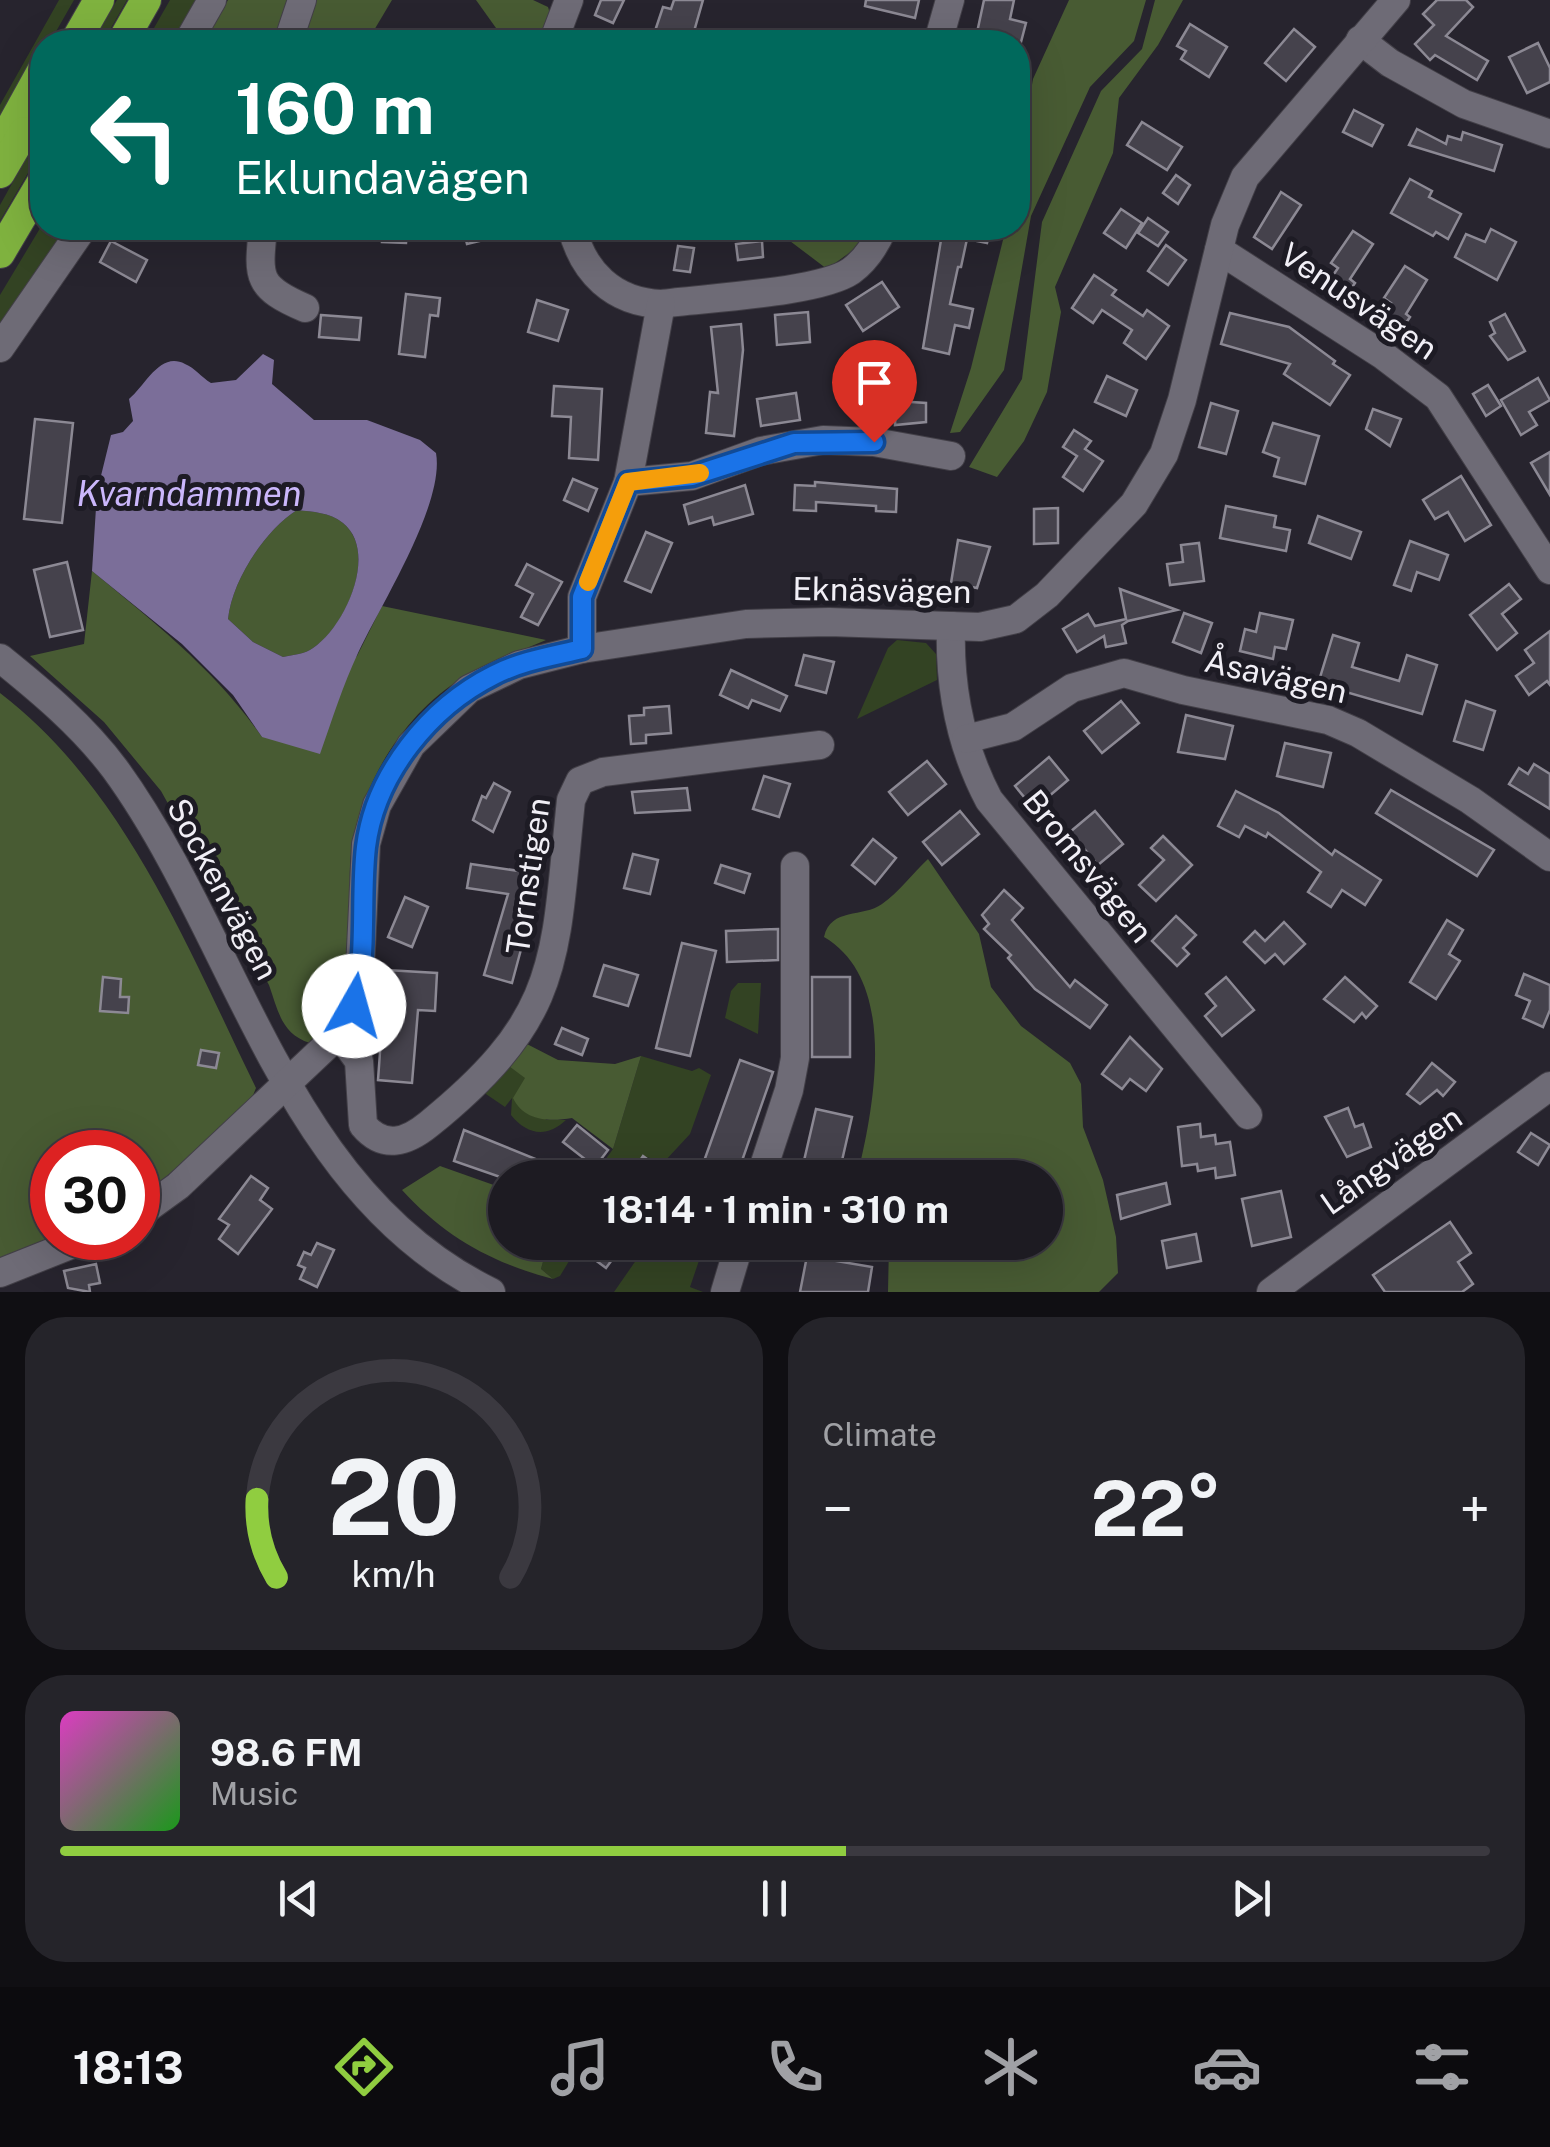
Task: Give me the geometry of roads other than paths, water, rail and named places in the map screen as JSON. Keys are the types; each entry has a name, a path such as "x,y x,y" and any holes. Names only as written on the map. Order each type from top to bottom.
{"highway":[{"path":"65,30 82,0"},
{"path":"82,30 99,0"},
{"path":"129,30 146,0"},
{"path":"0,148 30,93"},
{"path":"0,173 30,120"},
{"path":"0,253 30,202"}],"street":[{"path":"195,30 212,0"},
{"path":"292,30 302,0"},
{"path":"558,30 569,0"},
{"path":"941,30 950,0"},
{"name":"Eknäsvägen","path":"160,1200 339,1034 359,990 368,834 398,763 429,723 469,690 518,665 582,649 746,624 980,627 1016,619 1047,595 1134,504 1174,430 1218,250 1245,176 1396,0"},
{"path":"1360,40 1390,63 1464,104 1550,134"},
{"path":"0,348 74,240"},
{"path":"262,240 259,272 266,286 305,308"},
{"path":"576,240 584,260 600,281 643,303 660,304 824,283 850,272 876,240"},
{"name":"Venusvägen","path":"1218,250 1384,356 1438,398 1550,570"},
{"path":"582,649 582,597 628,482 660,304"},
{"path":"628,482 692,476 760,450 823,440 874,442 951,456"},
{"name":"Bromsvägen","path":"951,626 951,690 972,768 989,800 1248,1114"},
{"name":"Sockenvägen","path":"0,658 50,698 114,768 156,832 286,1086 324,1144 378,1204 439,1259 491,1292"},
{"name":"Åsavägen","path":"966,738 1013,726 1072,688 1124,673 1184,690 1328,720 1358,733 1470,800 1550,858"},
{"name":"Tornstigen","path":"339,1034 359,1061 363,1125 377,1139 389,1142 415,1135 513,1044 543,992 554,953 571,800 580,782 603,772 820,745"},
{"path":"766,1160 795,1058 795,866"},
{"name":"Långvägen","path":"1272,1292 1550,1086"},
{"path":"0,1273 33,1260"},
{"path":"725,1292 735,1260"}],"water":[{"name":"Kvarndammen","path":"263,354 274,360 272,384 314,420 367,420 420,440 436,453 431,499 421,526 353,665 320,754 262,737 233,695 182,644 92,571 97,492 111,435 123,432 133,421 129,399 154,371 168,362 189,366 211,383 236,380","holes":["297,510 327,515 343,523 353,536 358,570 346,607 325,638 306,652 283,657 253,642 228,619 236,589 252,558 273,531"]}]}
